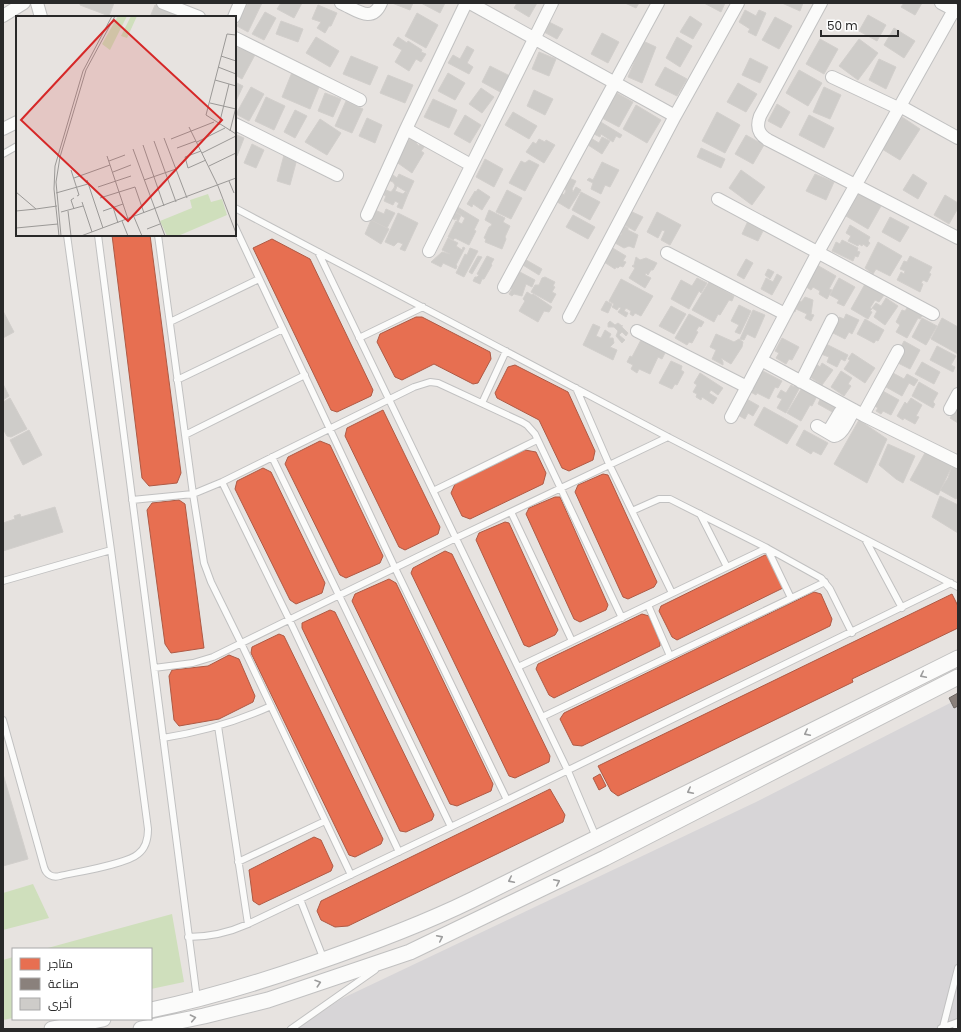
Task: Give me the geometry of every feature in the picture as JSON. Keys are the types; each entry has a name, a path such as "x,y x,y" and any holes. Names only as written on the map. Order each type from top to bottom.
{"street":[{"path":"3,16 24,3"},
{"path":"37,3 41,16"},
{"path":"163,3 196,16"},
{"path":"234,16 240,3"},
{"path":"341,3 368,15 377,11 381,3"},
{"path":"367,215 466,3"},
{"path":"470,3 675,116"},
{"path":"429,251 552,3"},
{"path":"504,287 658,3"},
{"path":"569,318 675,116 738,3"},
{"path":"821,3 760,116 758,130 762,136 768,140 958,238"},
{"path":"731,417 818,252 899,107 956,11 940,3"},
{"path":"236,38 360,100"},
{"path":"832,77 899,107 958,138"},
{"path":"3,129 16,122"},
{"path":"236,125 337,176"},
{"path":"406,129 471,165"},
{"path":"718,199 933,314"},
{"path":"667,253 786,314"},
{"path":"801,382 832,320"},
{"path":"637,331 747,387"},
{"path":"817,426 834,436 839,435 859,413 898,351"},
{"path":"761,360 859,413 958,462"},
{"path":"950,409 958,394"},
{"path":"828,432 840,412"},
{"path":"152,1010 272,978 388,937 437,917 958,658"},
{"path":"141,1029 236,1008 389,960 430,942 605,858 958,677"},
{"path":"597,838 605,858"},
{"path":"52,1029 98,1020"}],"lane":[{"path":"3,154 16,147"},
{"path":"236,209 958,587"},
{"path":"236,229 394,568 508,800"},
{"path":"3,720 44,867 47,873 53,876 60,876 125,861 138,855 146,843 148,829 67,236"},
{"path":"98,236 197,999"},
{"path":"158,236 193,494 202,553 207,573 351,875"},
{"path":"318,252 568,771 597,838"},
{"path":"170,322 259,279"},
{"path":"359,338 422,307"},
{"path":"177,380 283,329"},
{"path":"482,403 506,351"},
{"path":"185,435 305,375"},
{"path":"132,500 193,494 222,482 414,387 430,382 438,383 522,422 531,429 538,440 622,618"},
{"path":"576,388 609,464 672,593"},
{"path":"154,668 183,665 203,660 241,643 668,436"},
{"path":"433,491 538,440"},
{"path":"272,457 451,827"},
{"path":"222,482 399,852"},
{"path":"632,511 659,499 665,498 675,501 816,574 830,589 852,633"},
{"path":"511,512 572,641"},
{"path":"700,514 728,567"},
{"path":"866,539 902,608"},
{"path":"518,667 767,548"},
{"path":"767,548 791,598"},
{"path":"3,581 111,550"},
{"path":"542,717 825,582"},
{"path":"188,937 214,936 248,924 568,771 852,633 951,583"},
{"path":"648,605 670,656"},
{"path":"162,738 218,726 248,716 271,706"},
{"path":"218,726 248,924"},
{"path":"238,862 326,821"},
{"path":"300,899 324,960"},
{"path":"291,1029 389,960"},
{"path":"941,1028 958,968"},
{"path":"941,1028 958,1023"},
{"path":"956,1029 958,1023"}],"shaded area":[{"path":"958,699 958,1029 296,1029 341,999 756,802"}],"green space":[{"path":"33,884 49,918 3,930 3,893"},
{"path":"172,914 184,982 152,989 152,948 48,948"},
{"path":"12,957 12,1018 3,1020 3,960"}],"building: متاجر":[{"path":"112,236 150,236 181,473 177,483 149,486 142,478"},
{"path":"272,239 310,259 373,390 371,396 337,412 331,410 253,248"},
{"path":"416,317 422,317 490,352 491,359 478,383 473,384 434,364 402,380 395,377 377,342 380,334"},
{"path":"515,365 568,392 595,451 593,460 569,471 562,468 539,420 497,398 495,393 508,367"},
{"path":"383,410 440,527 438,534 405,550 399,547 345,436 347,428"},
{"path":"320,441 330,445 383,556 380,563 346,578 340,575 285,464 288,457"},
{"path":"525,450 536,452 546,473 543,484 470,519 462,516 451,493 455,484"},
{"path":"263,468 271,472 325,583 322,593 296,604 290,600 235,489 237,481"},
{"path":"603,474 608,475 657,582 654,587 628,599 623,597 575,492 578,485"},
{"path":"555,497 560,497 608,605 606,610 580,622 574,619 526,514 529,508"},
{"path":"179,500 185,504 204,648 171,653 165,644 147,510 152,503"},
{"path":"505,522 509,523 558,630 555,635 529,647 524,645 476,540 479,533"},
{"path":"445,551 452,554 550,756 549,762 515,778 509,776 411,573 413,568"},
{"path":"765,555 772,558 783,583 783,588 677,640 672,637 659,611 661,606"},
{"path":"389,579 396,583 493,784 491,791 457,806 450,804 352,601 355,594"},
{"path":"814,592 821,594 832,619 830,626 582,746 573,745 560,719 564,713"},
{"path":"952,594 958,606 958,628 852,679 853,682 618,796 611,791 598,766"},
{"path":"330,610 335,612 434,815 432,820 406,832 400,831 302,628 302,623"},
{"path":"642,614 649,616 660,642 660,646 554,698 549,695 536,669 538,664"},
{"path":"279,634 284,636 383,839 381,844 355,857 349,855 251,653 252,647"},
{"path":"229,655 239,659 255,696 253,702 219,719 179,726 174,720 169,676 172,670 208,666"},
{"path":"600,774 606,786 599,790 593,778"},
{"path":"550,789 565,815 563,822 348,926 335,927 321,920 317,911 321,901"},
{"path":"314,837 321,840 333,866 331,871 259,905 253,901 249,870"}],"building: صناعة":[{"path":"958,693 958,706 954,708 949,698"}],"building: أخرى":[{"path":"80,3 114,3 109,16 80,5"},
{"path":"248,3 262,3 248,32 237,26"},
{"path":"281,3 302,3 294,18 277,9"},
{"path":"392,3 413,3 410,10"},
{"path":"421,3 445,3 440,13"},
{"path":"517,3 537,3 529,17 514,8"},
{"path":"625,3 639,3 636,8"},
{"path":"704,3 725,3 721,12"},
{"path":"782,3 803,3 800,11"},
{"path":"904,3 922,3 915,15 901,7"},
{"path":"155,5 176,13 174,16 150,16"},
{"path":"318,5 337,13 331,26 329,26 325,33 317,28 321,22 312,19"},
{"path":"745,10 756,16 759,10 766,13 756,36 748,32 750,29 739,22"},
{"path":"265,12 276,18 264,40 252,34"},
{"path":"417,13 438,25 426,48 405,36"},
{"path":"868,15 886,25 877,41 859,31"},
{"path":"690,16 702,24 693,39 680,32"},
{"path":"775,17 792,26 779,49 762,40"},
{"path":"281,21 303,29 298,42 276,34"},
{"path":"549,22 563,29 557,39 544,32"},
{"path":"894,28 915,41 904,58 884,45"},
{"path":"602,33 619,42 608,63 591,54"},
{"path":"316,37 339,51 330,67 306,53"},
{"path":"398,37 407,43 408,41 422,50 421,52 426,54 421,62 416,59 409,71 395,62 402,50 393,45"},
{"path":"677,37 692,46 680,67 666,58"},
{"path":"820,39 838,49 824,74 806,64"},
{"path":"859,39 878,53 858,80 839,66"},
{"path":"643,41 656,47 642,83 628,77"},
{"path":"239,44 256,53 242,79 236,76 236,50"},
{"path":"467,46 474,50 467,63 473,67 469,74 448,63 453,55 460,59"},
{"path":"539,52 556,59 549,76 532,69"},
{"path":"351,56 378,67 370,85 343,74"},
{"path":"750,58 768,67 760,83 742,75"},
{"path":"879,59 896,67 886,89 869,80"},
{"path":"490,66 510,76 502,93 482,82"},
{"path":"665,67 687,79 677,96 655,85"},
{"path":"293,70 321,82 310,109 282,97"},
{"path":"799,70 822,83 808,106 786,93"},
{"path":"448,73 465,83 455,100 438,91"},
{"path":"388,75 413,85 405,103 380,93"},
{"path":"236,82 243,86 236,101"},
{"path":"738,83 757,94 746,112 727,102"},
{"path":"251,87 264,94 249,121 236,114"},
{"path":"824,87 841,95 830,119 813,112"},
{"path":"481,88 494,97 482,113 469,104"},
{"path":"534,90 553,99 545,115 527,106"},
{"path":"615,92 633,102 619,127 600,117"},
{"path":"325,93 341,99 333,117 318,111"},
{"path":"266,97 285,106 274,130 255,121"},
{"path":"433,99 457,110 449,128 424,117"},
{"path":"346,101 363,109 352,133 335,126"},
{"path":"777,104 790,112 781,128 768,121"},
{"path":"636,105 661,120 647,143 623,129"},
{"path":"295,110 307,116 295,138 284,132"},
{"path":"513,112 537,126 529,139 505,125"},
{"path":"717,112 740,125 725,153 702,141"},
{"path":"465,115 481,125 470,143 454,134"},
{"path":"809,115 834,128 824,148 799,135"},
{"path":"902,117 920,129 900,160 882,149"},
{"path":"367,118 382,125 375,143 359,136"},
{"path":"320,119 341,133 327,155 305,142"},
{"path":"599,121 622,135 620,138 616,136 613,142 601,134 600,137 594,134 599,127 596,126"},
{"path":"236,134 244,138 236,156"},
{"path":"746,135 764,145 753,164 735,154"},
{"path":"408,137 420,137 416,143 419,146 420,143 425,146 421,151 424,153 412,173 395,161 405,141 407,142 410,139"},
{"path":"589,137 599,143 602,137 610,141 602,154 585,143"},
{"path":"539,139 545,142 546,140 555,145 544,163 526,152 533,142 536,144"},
{"path":"252,144 264,150 256,168 244,163"},
{"path":"701,148 725,159 721,168 697,157"},
{"path":"284,155 297,159 290,185 277,181"},
{"path":"485,159 503,169 494,187 476,177"},
{"path":"529,160 539,165 525,191 509,183 521,161 525,163"},
{"path":"602,162 619,170 610,187 605,185 601,194 591,189 593,183 587,180 589,178 593,180"},
{"path":"741,170 765,187 752,205 729,188"},
{"path":"399,174 414,181 408,194 397,186 396,189 394,188 395,185 393,182 388,180 391,179 393,175 397,178"},
{"path":"815,174 834,182 826,200 806,191"},
{"path":"913,174 927,183 918,199 903,190"},
{"path":"567,177 576,181 572,189 573,192 576,187 581,190 569,209 554,200 560,192 564,195 566,191 562,186"},
{"path":"394,188 396,189 395,191 403,194 406,191 408,194 402,209 397,207 399,203 395,201 393,205 384,201 386,190 391,192"},
{"path":"478,189 490,197 482,210 473,204 472,207 467,204 475,191 476,192"},
{"path":"507,190 522,198 511,219 496,212"},
{"path":"581,192 600,202 590,220 572,210"},
{"path":"859,193 881,206 868,229 846,216"},
{"path":"945,195 958,203 958,208 949,224 934,215"},
{"path":"456,206 479,220 474,230 476,231 469,245 455,238 453,240 448,237 456,221 462,224 465,218 454,211"},
{"path":"386,209 395,213 387,228 371,220 375,210 384,214"},
{"path":"489,210 505,218 503,222 510,226 502,249 485,242 486,239 484,238 492,224 485,220"},
{"path":"628,210 643,217 635,231 621,223"},
{"path":"454,212 461,215 458,222 456,218 455,220 452,218"},
{"path":"657,212 681,225 670,245 661,240 665,231 662,230 658,238 647,232"},
{"path":"398,213 418,223 405,251 400,249 403,244 398,242 394,246 385,242"},
{"path":"573,215 595,227 588,239 566,227"},
{"path":"890,217 909,227 900,242 882,232"},
{"path":"371,220 389,229 381,244 365,234"},
{"path":"748,221 764,229 758,241 742,234"},
{"path":"622,225 638,235 634,248 629,246 624,248 615,243 616,236 621,235 622,233 619,231"},
{"path":"850,225 870,237 868,241 870,243 867,247 863,244 862,246 859,244 858,246 848,241 851,236 846,233"},
{"path":"448,238 458,243 456,246 462,250 463,247 465,248 456,265 456,269 443,263 441,267 431,262 442,252 450,254 442,250"},
{"path":"842,240 858,248 857,251 860,252 858,257 855,256 853,261 832,251 836,242 840,244"},
{"path":"878,242 902,256 890,276 876,269 873,274 865,268"},
{"path":"611,247 626,256 623,261 626,262 623,267 616,267 615,269 604,262"},
{"path":"470,248 478,251 464,277 456,273 465,254 467,255"},
{"path":"478,256 482,257 472,274 469,272"},
{"path":"487,256 494,259 480,284 473,281 475,277 479,275 477,274"},
{"path":"910,256 932,267 929,273 931,274 927,282 923,280 921,283 923,284 920,292 897,280 901,272 904,274 905,271 900,269 904,261 907,262"},
{"path":"521,257 542,269 539,275 518,262"},
{"path":"636,257 640,260 646,258 657,263 648,275 646,273 645,275 651,278 645,288 629,278 635,268 632,266 634,265"},
{"path":"746,259 753,263 744,279 737,275"},
{"path":"817,265 836,276 829,289 832,290 827,299 819,294 820,291 813,287 811,290 805,286"},
{"path":"768,269 774,272 770,279 765,275"},
{"path":"518,271 535,280 532,287 526,284 522,296 514,294 512,296 509,294 512,289 510,288"},
{"path":"777,274 782,277 772,295 761,289 766,278 773,282"},
{"path":"545,277 555,282 553,286 555,287 552,292 556,294 551,303 531,292 535,285 539,285 542,278"},
{"path":"697,278 707,283 701,293 699,291 689,309 671,299 681,280 692,286"},
{"path":"839,278 855,287 844,306 837,303 839,300 830,295"},
{"path":"621,279 653,296 641,316 635,313 633,316 630,314 631,311 626,308 624,311 628,313 626,317 618,312 621,308 619,307 617,310 612,307 614,304 609,301"},
{"path":"709,282 734,296 732,301 729,300 720,315 718,314 714,322 692,310"},
{"path":"865,284 884,295 879,302 875,300 870,308 872,309 870,311 872,312 868,319 851,309"},
{"path":"527,292 532,295 533,294 552,307 549,312 544,311 538,322 519,311 525,301 523,299"},
{"path":"805,297 813,300 811,314 814,315 811,321 805,318 807,314 796,309 795,312 791,310 796,299 801,302"},
{"path":"886,298 898,306 885,325 874,317 877,311 872,308 876,303 881,306"},
{"path":"606,301 612,304 608,313 601,310"},
{"path":"739,305 751,311 740,334 735,332 739,325 731,321"},
{"path":"909,305 924,313 920,319 918,318 907,338 896,332 900,325 896,322 902,310 905,311"},
{"path":"671,306 686,314 674,334 659,326"},
{"path":"753,310 765,315 755,338 747,334 744,340 740,339"},
{"path":"3,311 14,332 3,338"},
{"path":"689,314 704,322 696,331 698,332 692,343 689,342 687,345 675,338"},
{"path":"846,314 859,320 852,334 849,332 845,339 831,332 839,317 844,319"},
{"path":"922,318 937,326 926,345 912,337"},
{"path":"942,318 958,327 958,354 931,339"},
{"path":"865,319 884,330 878,341 876,340 874,343 857,334"},
{"path":"610,321 615,325 618,323 628,333 626,336 622,332 619,335 625,340 622,343 616,336 618,331 614,327 608,327 608,323"},
{"path":"593,324 600,327 596,336 601,338 605,330 611,334 609,338 613,338 614,343 610,347 617,350 613,360 583,345"},
{"path":"716,334 734,342 739,339 743,342 742,347 731,364 721,358 723,365 712,359 716,350 710,347"},
{"path":"642,338 666,351 662,359 658,357 650,374 639,369 637,373 631,369 633,365 627,362 630,356 632,357"},
{"path":"782,338 799,347 792,360 789,359 786,364 776,358 779,353 775,351"},
{"path":"904,341 920,350 910,369 894,361"},
{"path":"826,344 848,355 845,361 841,359 837,367 827,362 829,357 821,354"},
{"path":"937,346 956,356 951,365 955,367 953,372 930,360"},
{"path":"852,353 875,368 865,383 844,369 850,360 848,359"},
{"path":"671,361 682,366 681,370 684,372 677,385 675,384 672,389 659,383"},
{"path":"922,362 940,372 934,384 915,374"},
{"path":"815,363 820,367 822,363 833,370 822,385 807,375"},
{"path":"761,370 782,381 778,388 775,387 769,399 749,391"},
{"path":"841,371 852,378 848,384 851,386 844,396 831,387"},
{"path":"700,373 723,388 718,395 711,390 709,393 717,398 713,404 702,397 701,400 696,397 697,394 693,392 697,385 694,383"},
{"path":"893,373 904,379 907,374 918,380 914,386 909,383 902,396 886,387"},
{"path":"919,382 938,393 933,402 935,404 933,408 912,396"},
{"path":"3,384 9,396 3,400"},
{"path":"791,385 794,387 795,385 800,387 786,413 777,408 782,399 777,397 781,390 786,393"},
{"path":"803,386 818,394 812,406 810,405 801,421 787,413"},
{"path":"881,390 899,400 891,415 883,411 881,414 876,411 878,408 873,405"},
{"path":"821,397 839,407 836,414 818,404"},
{"path":"10,398 27,429 11,437 7,436 3,429 3,402"},
{"path":"745,398 759,406 753,416 748,413 745,419 736,414"},
{"path":"911,398 922,405 916,416 919,417 915,424 904,418 903,420 897,416 905,402 907,404"},
{"path":"958,405 958,423 950,418"},
{"path":"764,407 798,426 787,444 754,425"},
{"path":"859,420 887,439 867,483 834,464"},
{"path":"29,430 42,455 23,465 10,440"},
{"path":"804,430 828,443 821,455 813,451 811,454 796,445"},
{"path":"888,444 915,456 903,483 879,465"},
{"path":"926,451 952,466 938,495 910,480"},
{"path":"952,466 958,469 958,496 956,499 940,490 948,478"},
{"path":"940,496 958,505 958,533 932,517"},
{"path":"55,507 63,532 3,551 3,523 15,519 14,516 20,514 21,517"},
{"path":"3,774 28,859 3,866"}]}
